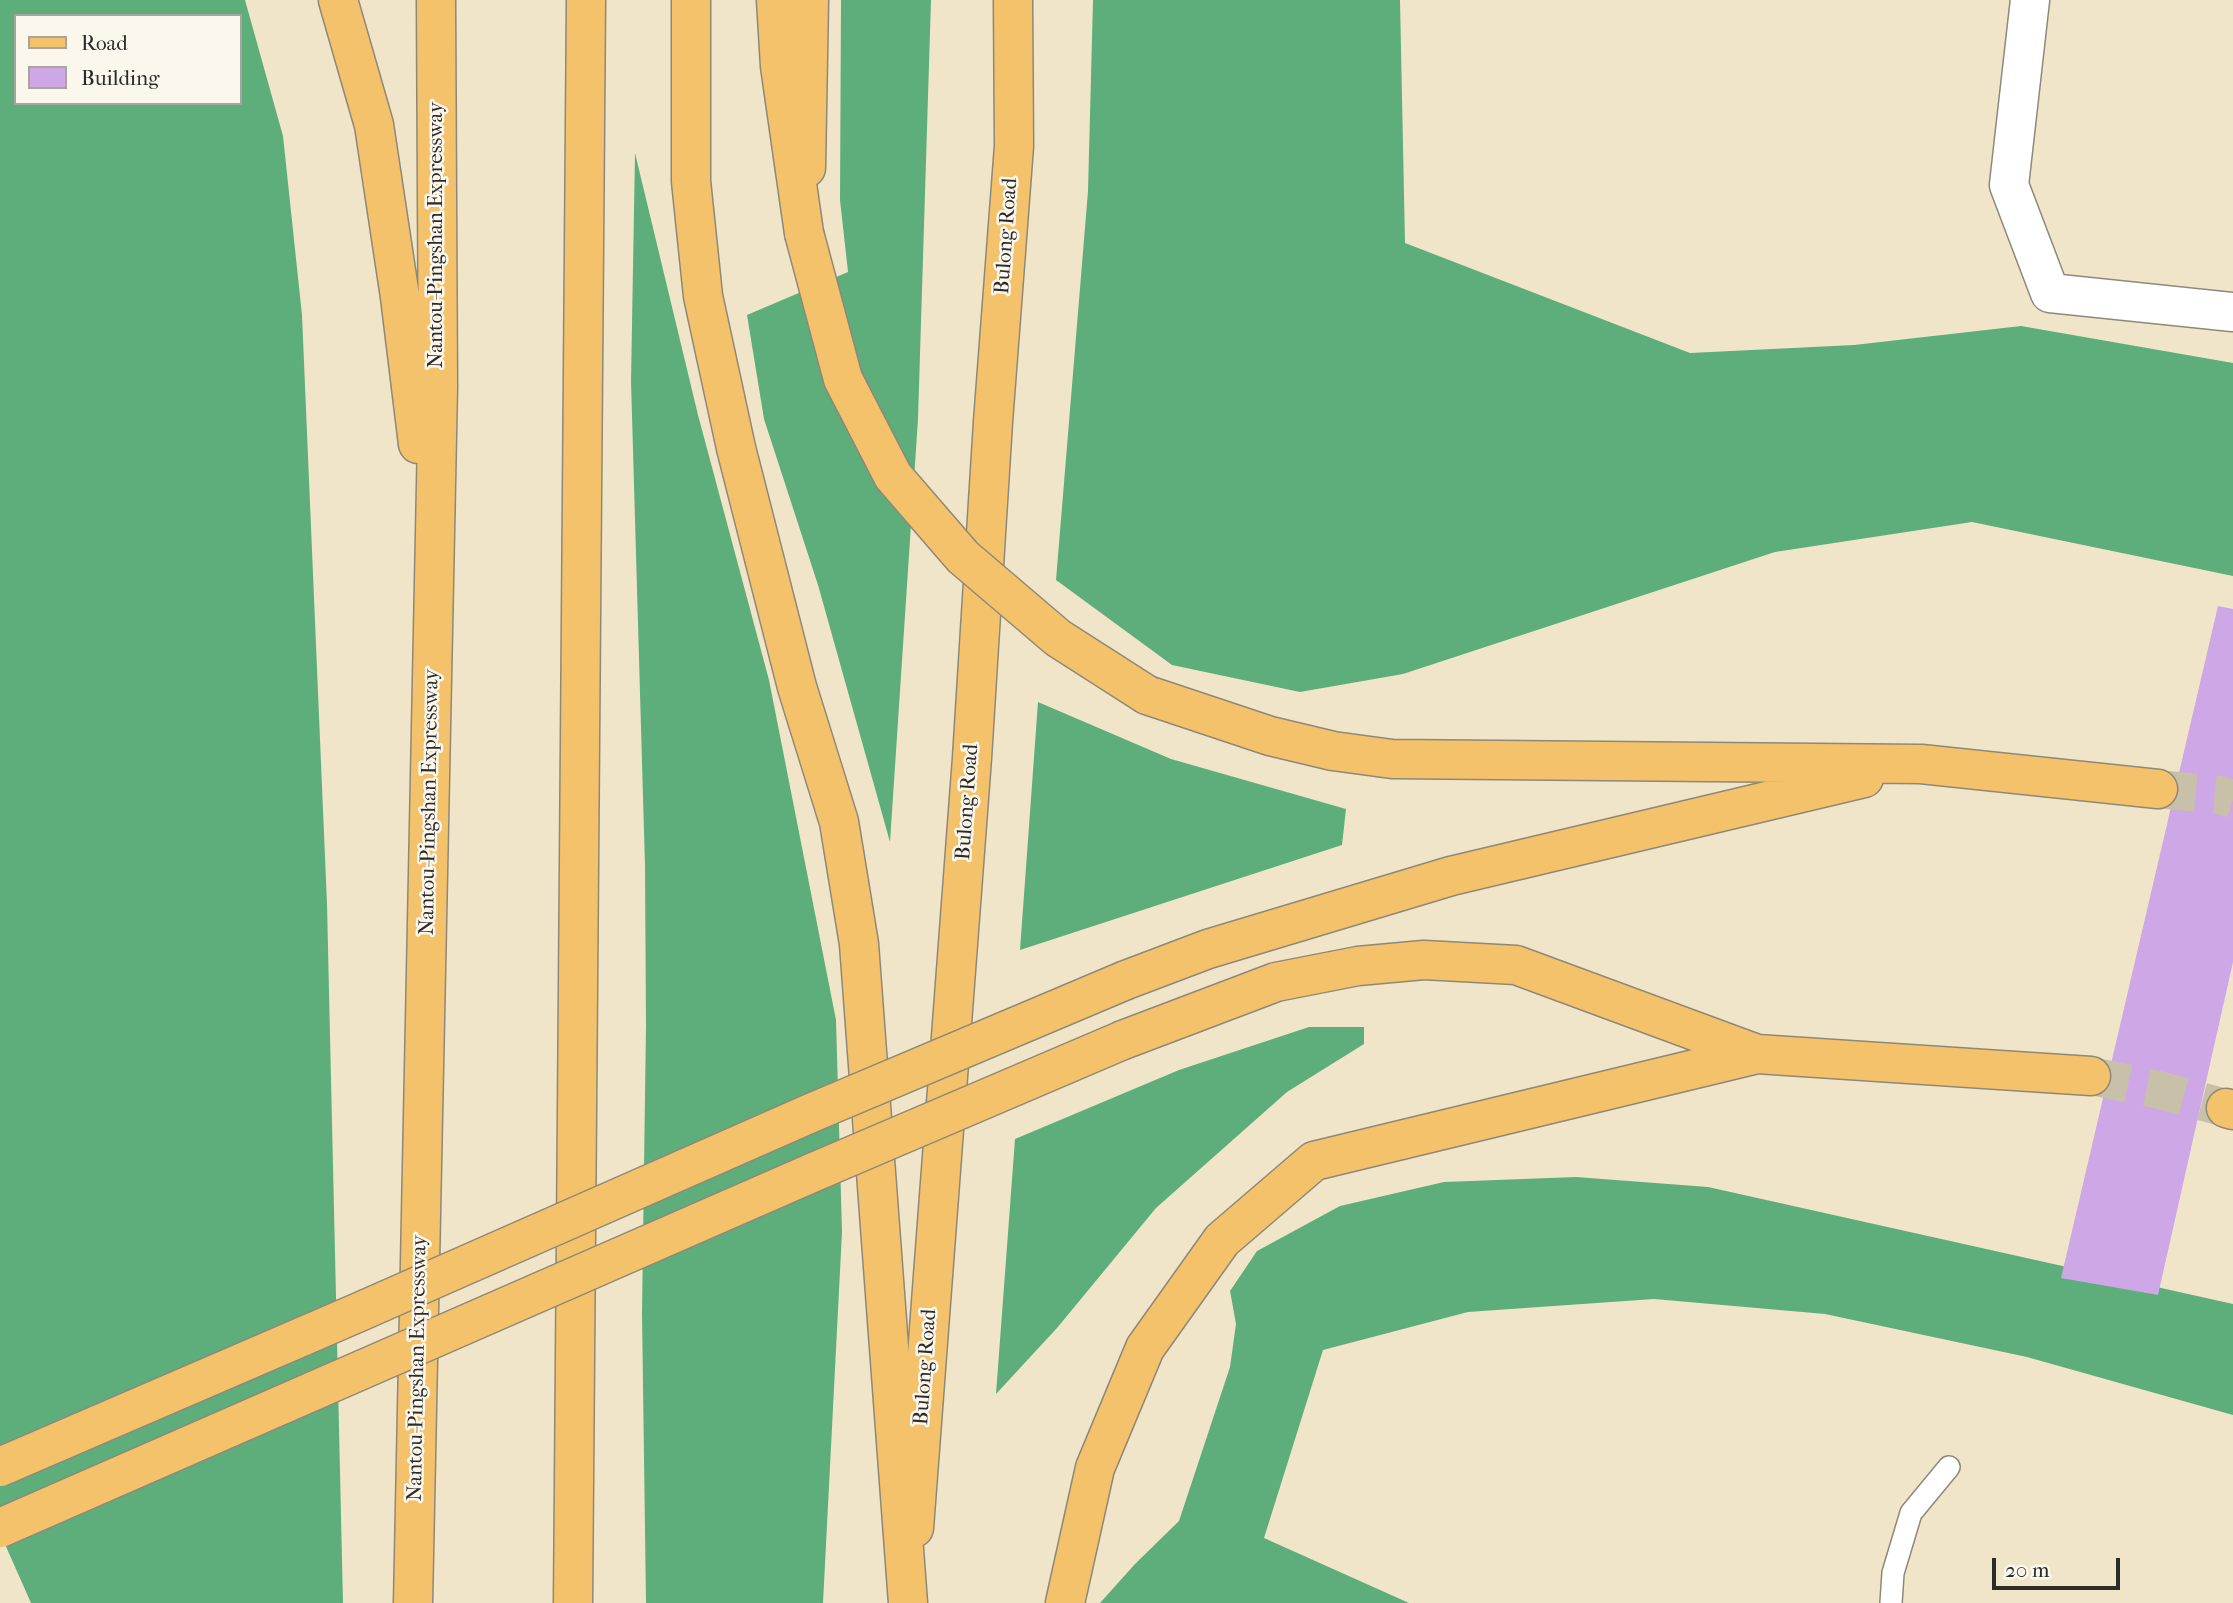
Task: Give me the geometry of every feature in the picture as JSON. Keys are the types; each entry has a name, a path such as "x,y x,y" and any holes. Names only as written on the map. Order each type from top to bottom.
{"main road":[{"path":"338,0 374,125 400,297 424,495 433,670"},
{"name":"Nantou-Pingshan Expressway","path":"413,1603 438,387 436,0"},
{"path":"573,1603 586,0"},
{"path":"691,0 691,180 702,296 736,448 794,674 839,822 859,944 909,1603"},
{"path":"776,0 780,66 804,233 843,379 893,476 962,557 1058,638 1147,695 1270,736 1333,751 1392,759 1921,764 2158,789"},
{"path":"804,233 808,0"},
{"name":"Bulong Road","path":"909,1603 1014,146 1013,0"},
{"path":"0,1467 811,1113 1126,980 1208,949 1451,876 1921,764"},
{"path":"0,1528 814,1172 1123,1040 1276,982 1357,966 1424,960 1516,965 1757,1054 2091,1076"},
{"path":"1065,1603 1095,1468 1145,1348 1222,1240 1314,1161 1757,1054"}],"street":[{"path":"2030,0 2009,184 2050,293 2233,312"}],"lane":[{"path":"1891,1603 1893,1573 1911,1513 1949,1467"}],"green space":[{"path":"0,0 245,0 283,136 302,315 327,904 343,1603 31,1603 0,1533"},
{"path":"841,0 931,0 918,419 890,842 818,585 764,419 747,315 848,272 840,200"},
{"path":"1093,0 1400,0 1405,243 1690,353 1854,345 2021,326 2233,363 2233,576 1972,522 1775,552 1403,674 1300,692 1172,665 1056,580 1088,191"},
{"path":"635,153 698,415 769,680 836,1020 842,1232 823,1603 646,1603 642,1313 645,866 631,381"},
{"path":"1038,702 1171,759 1346,809 1342,845 1020,950"},
{"path":"1309,1027 1364,1027 1364,1044 1287,1092 1156,1208 1057,1328 996,1394 1015,1139 1179,1070"},
{"path":"1576,1177 1708,1187 2233,1304 2233,1415 2027,1357 1825,1314 1654,1299 1468,1312 1323,1350 1264,1538 1409,1603 1100,1603 1179,1521 1230,1367 1236,1324 1230,1291 1257,1251 1340,1206 1444,1182"}],"building":[{"path":"2218,606 2233,609 2233,962 2158,1295 2061,1278"}],"tunnel":[{"path":"2158,789 2219,795 2233,799"},
{"path":"2091,1076 2155,1089 2226,1108"}]}
